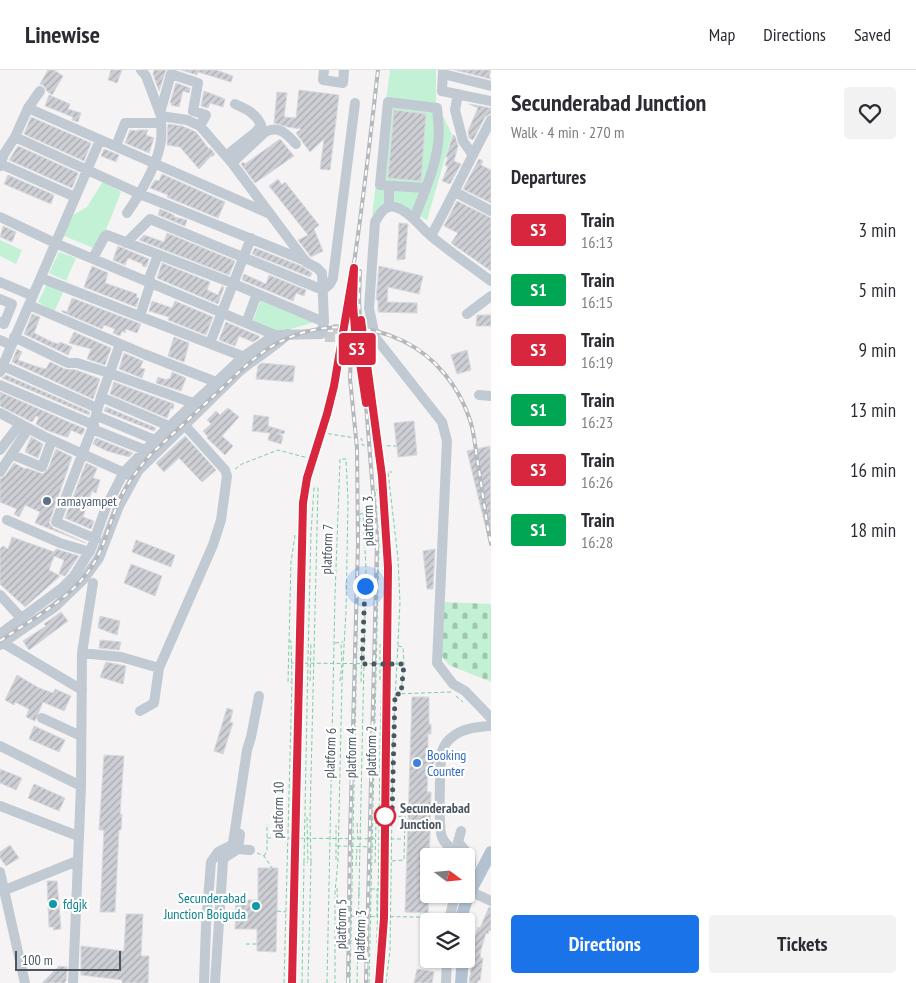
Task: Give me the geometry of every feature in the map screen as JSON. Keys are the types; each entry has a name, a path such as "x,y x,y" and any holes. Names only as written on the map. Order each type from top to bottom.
{"main road":[{"path":"463,913 479,869 491,852"},
{"path":"470,913 476,894 479,869"},
{"path":"454,983 455,968"},
{"path":"461,983 462,968"}],"street":[{"path":"141,70 146,76 161,117"},
{"path":"324,70 323,80 343,83 344,70"},
{"path":"491,86 443,72 442,91 491,101"},
{"path":"127,213 140,194 161,141 161,117 171,74 198,83 192,111 206,114 200,126"},
{"path":"40,91 28,108 15,137 2,150 0,165 75,197"},
{"path":"458,94 455,110 463,141 472,154"},
{"path":"414,219 425,188 438,143 437,108 388,102 380,185 425,188"},
{"path":"323,290 330,284 333,278 355,103"},
{"path":"229,160 261,125 258,118 252,112 235,104"},
{"path":"28,108 271,214"},
{"path":"116,146 125,123 161,117 187,120 200,126 229,160 306,262"},
{"path":"431,236 491,120"},
{"path":"229,160 265,132 272,129 287,133 296,144"},
{"path":"0,217 56,243 275,335 321,334 324,322 322,273 317,268 251,238 140,194 15,137"},
{"path":"100,140 1,369 95,419 145,450"},
{"path":"389,186 389,207"},
{"path":"455,192 491,210"},
{"path":"491,281 431,236 403,210 389,207 381,211 375,222 374,230 369,308 375,337 442,422 448,441 438,663 453,684 465,691 491,718"},
{"path":"126,243 150,219 323,290"},
{"path":"93,258 107,235 324,322"},
{"path":"210,343 251,238"},
{"path":"140,316 158,255"},
{"path":"41,278 248,358"},
{"path":"0,282 31,300 120,344 216,382"},
{"path":"246,322 257,294"},
{"path":"466,314 491,296"},
{"path":"0,299 12,304 4,324 0,322"},
{"path":"197,405 216,382 248,358 277,344 288,334"},
{"path":"1,641 55,607 78,578 138,471 197,405 275,335"},
{"path":"0,340 13,341 68,363 76,363 109,373 197,405"},
{"path":"96,539 56,522 83,453 120,344"},
{"path":"0,385 155,440"},
{"path":"478,395 491,396"},
{"path":"101,397 169,426"},
{"path":"0,413 52,440 134,478"},
{"path":"94,551 106,507 124,472 169,426 181,421"},
{"path":"140,711 154,703 159,668 213,545 221,520 227,476 225,470 181,421"},
{"path":"0,450 24,426"},
{"path":"0,472 13,455 24,426"},
{"path":"13,455 42,467 52,440"},
{"path":"7,520 60,542 94,551"},
{"path":"1,641 22,619 78,578"},
{"path":"73,983 81,786 82,653 93,583"},
{"path":"0,595 22,619"},
{"path":"1,641 82,690"},
{"path":"82,653 121,657 159,668"},
{"path":"204,983 211,862 218,852 234,843 247,750 252,738 259,696"},
{"path":"42,718 81,736"},
{"path":"451,848 442,836 441,759 443,750 457,733 472,733 491,726"},
{"path":"238,849 254,746 252,738"},
{"path":"0,746 81,786"},
{"path":"0,806 78,836"},
{"path":"461,831 458,842 479,869"},
{"path":"215,983 223,861 224,858 238,849 250,850"},
{"path":"4,890 77,861"},
{"path":"0,872 25,983"},
{"path":"476,894 491,901"},
{"path":"446,983 447,968"}],"path":[{"path":"227,476 242,464 274,451 287,451 308,458 316,432 362,439 362,445 396,446"},
{"name":"platform 7","path":"326,983 340,459 344,459"},
{"name":"platform 6","path":"334,983 341,682 348,502 346,459 344,459"},
{"path":"386,983 390,950 395,682 400,603 398,558 388,472 392,472"},
{"path":"302,983 311,533 314,488 318,488 308,983"},
{"name":"platform 3","path":"369,983 379,543 375,490 378,490"},
{"name":"platform 2","path":"375,983 384,560 378,490"},
{"name":"platform 5","path":"350,983 360,514 363,513"},
{"name":"platform 4","path":"350,946 358,946 358,823 362,644 366,568 363,513"},
{"name":"platform 10","path":"284,983 292,682 288,682 291,562 295,535"},
{"path":"290,641 292,682"},
{"path":"334,643 344,642"},
{"path":"308,643 315,643"},
{"path":"310,681 312,663 311,643"},
{"path":"334,681 341,682 341,643"},
{"path":"357,683 362,683 362,644 358,643"},
{"path":"376,681 381,681 382,644 377,643"},
{"path":"397,646 403,647 404,664 401,694"},
{"path":"291,663 404,664"},
{"path":"307,682 314,681"},
{"path":"395,682 402,682"},
{"path":"395,694 451,692 464,703"},
{"path":"306,817 310,816"},
{"path":"391,861 404,860 405,816 392,816"},
{"path":"306,817 308,862"},
{"path":"373,821 379,821"},
{"path":"353,822 358,823 358,840"},
{"path":"375,862 376,822"},
{"path":"264,856 266,852 267,824"},
{"path":"329,860 337,860 337,824 330,824"},
{"path":"267,838 404,839"},
{"path":"337,846 376,847"},
{"path":"356,866 357,846"},
{"path":"250,850 264,856 272,868"},
{"path":"304,862 311,862"},
{"name":"platform 6","path":"336,888 338,888 338,916 358,916"},
{"path":"352,888 359,888"},
{"name":"platform 4","path":"357,983 359,888"},
{"path":"372,889 378,889"},
{"name":"platform 3","path":"377,917 378,889"},
{"path":"277,911 286,912"},
{"path":"358,916 420,918"},
{"path":"246,944 257,944"}],"green space":[{"path":"390,70 436,70 436,102 452,134 427,220 389,200 372,216"},
{"path":"103,181 121,192 98,250 62,235 73,215 87,207"},
{"path":"0,240 22,250 16,264 0,256"},
{"path":"59,252 76,258 66,281 49,273"},
{"path":"47,284 63,292 54,312 38,302"},
{"path":"262,297 318,321 277,333 252,323"},
{"path":"443,602 491,604 491,682 449,665 441,655"}],"building":[{"path":"48,70 54,70 63,76 52,95 40,84"},
{"path":"111,70 122,70 117,83 108,80"},
{"path":"154,70 166,70 159,91 153,74"},
{"path":"181,70 216,70 233,76 231,82 198,72 197,75"},
{"path":"455,70 491,70 489,77 491,79"},
{"path":"176,83 190,88 189,93 183,91 179,107 170,103"},
{"path":"299,90 339,95 330,170 320,169 324,139 310,152 296,133 301,129 274,123 277,92 287,93 284,117 296,118"},
{"path":"204,91 225,99 223,107 210,103 208,108 201,106"},
{"path":"49,95 70,104 68,109 81,113 78,122 72,120 73,117 45,106"},
{"path":"469,104 491,108 491,113 485,117 473,140 469,138 468,131 478,108"},
{"path":"394,110 426,114 421,181 388,178"},
{"path":"31,117 91,143 84,161 24,134"},
{"path":"168,124 182,126 196,132 215,154 199,169 180,147 167,145"},
{"path":"130,130 148,130 146,135 154,138 149,153 125,143"},
{"path":"453,135 458,146 454,161 461,164 450,184 442,181 448,167 445,165 448,158 446,157"},
{"path":"280,139 294,156 255,183 241,164 243,162 245,164"},
{"path":"18,146 78,173 72,188 9,160"},
{"path":"104,149 119,155 116,162 101,156"},
{"path":"479,159 483,161 481,165 491,170 491,203 463,189"},
{"path":"162,174 225,202 218,218 150,188 155,180 159,181"},
{"path":"8,175 54,195 51,204 4,184"},
{"path":"278,179 282,185 285,182 319,225 314,229 323,251 311,257 298,240 308,235 269,186"},
{"path":"457,201 491,218 491,271 451,243 458,233 444,226"},
{"path":"160,209 174,215 174,217 187,220 185,226 158,215"},
{"path":"399,223 408,224 405,259 397,260"},
{"path":"3,226 16,232 12,242 0,237"},
{"path":"167,233 235,261 229,275 139,240 144,235 164,242"},
{"path":"118,246 149,259 146,267 128,258 125,265 113,260"},
{"path":"255,248 301,266 312,273 310,277 252,254"},
{"path":"162,263 210,282 207,290 218,295 222,286 224,287 218,304 157,278"},
{"path":"92,266 108,273 105,283 137,294 136,297 139,298 136,307 84,287"},
{"path":"379,266 423,276 419,294 388,287 387,302 417,303 417,313 378,312 378,300 376,300"},
{"path":"244,274 266,284 269,275 306,290 304,296 296,293 293,301 242,280"},
{"path":"72,298 141,324 137,333 126,329 125,333 122,331 120,336 113,333 115,329 104,325 102,329 62,312 62,310 67,312"},
{"path":"152,301 172,308 175,301 213,317 206,335 168,320 169,317 149,311"},
{"path":"32,314 40,317 34,333 52,342 59,344 60,342 72,347 68,355 24,334"},
{"path":"477,315 491,315 491,326 476,326"},
{"path":"226,322 259,336 259,338 253,342 239,336 235,346 219,340"},
{"path":"74,332 111,348 105,365 87,359 91,349 69,343"},
{"path":"174,337 189,343 184,362 168,356"},
{"path":"17,349 22,352 18,360 46,369 50,362 65,369 76,370 100,379 93,399 12,362"},
{"path":"467,350 471,370 457,374 451,355"},
{"path":"124,353 143,361 140,368 145,369 142,378 119,369"},
{"path":"262,363 295,366 293,382 256,379 258,366"},
{"path":"172,372 186,378 181,391 156,383 158,377 170,379"},
{"path":"6,375 90,412 89,415 2,378"},
{"path":"114,382 174,404 173,409 171,408 167,418 110,394"},
{"path":"0,392 85,429 82,435 71,430 68,437 46,430 36,424 39,417 36,416 32,422 0,406"},
{"path":"106,407 156,428 154,431 104,411"},
{"path":"228,408 239,417 222,436 233,446 225,455 207,438 203,431 211,424 207,420 216,411 220,415"},
{"path":"254,415 269,417 268,426 285,431 284,434 277,433 283,436 281,444 268,440 270,433 252,431"},
{"path":"414,421 417,455 398,457 394,423"},
{"path":"185,436 216,470 202,482 179,458 164,472 156,463"},
{"path":"31,437 43,444 38,458 25,452"},
{"path":"96,438 133,453 129,457 107,451 93,444"},
{"path":"490,446 491,541 489,541 467,451"},
{"path":"56,449 72,457 49,523 53,528 86,543 35,523 40,512 25,505 19,517 14,514 17,509 0,502 0,479 5,476 14,463 25,469 43,474 48,469"},
{"path":"86,463 97,468 93,478 100,480 96,493 92,491 83,517 94,521 91,529 65,518"},
{"path":"12,537 54,552 56,549 79,556 65,576 59,574 64,560 54,556 49,570 60,576 25,607 0,584 0,549 3,546 8,549"},
{"path":"136,540 175,555 171,567 132,552"},
{"path":"435,549 433,589 427,589 423,551"},
{"path":"131,564 162,576 155,596 124,583"},
{"path":"61,612 68,621 29,650 23,641 46,626 44,624"},
{"path":"100,616 120,621 117,635 98,628"},
{"path":"100,640 121,642 119,650 99,648"},
{"path":"106,662 126,666 123,684 100,677"},
{"path":"17,675 39,688 53,693 55,689 71,696 64,711 43,702 35,721 26,717 29,709 15,702 14,705 5,700"},
{"name":"Secunderabad Junction","path":"412,697 429,697 431,734 428,734 428,756 434,756 434,771 428,771 427,792 431,792 430,848 420,848 420,903 428,903 428,913 405,912"},
{"path":"227,708 233,710 230,722 233,723 223,754 214,751"},
{"path":"34,726 65,740 59,752 29,739"},
{"path":"104,755 124,756 115,912 100,912 104,830 99,830"},
{"path":"0,769 22,778 16,790 0,783"},
{"path":"34,784 65,798 59,811 28,798"},
{"path":"10,845 19,858 6,866 0,858 0,852"},
{"name":"Secunderabad Junction Boiguda","path":"258,868 278,868 276,952 257,951 257,929 235,929 236,900 258,900"},
{"name":"fdgjk","path":"47,881 57,881 61,929 53,930 54,927 49,927"},
{"path":"489,907 491,908 491,931 489,930 488,934 486,933 481,950 480,958 483,958 480,981 469,983 471,968 475,968 475,937 478,927 480,928"},
{"path":"126,914 143,914 141,956 149,956 148,983 122,983 122,980 81,975 81,946 124,951"},
{"path":"59,966 67,967 66,981 64,983 42,983"},
{"path":"417,969 434,972 432,983 414,983"}],"tunnel":[{"path":"373,329 324,329 321,334 324,337 375,337"}],"railway":[{"path":"292,983 303,503 330,401 347,307 359,228 378,70"},
{"path":"360,271 359,299 362,354 377,543 366,983"},
{"path":"348,983 358,544 357,448 350,379 352,321"},
{"path":"0,641 64,597 85,575 101,549 124,492 136,472 151,454 242,369 262,353 285,339 318,329 353,328 387,334 426,355 445,374 460,396 471,425 491,544"},
{"path":"377,441 389,601 383,919 379,983"}],"train":[{"name":"S3","path":"292,983 303,503 307,478 334,386 354,268 353,304 355,330 366,403 361,320 382,476 388,567 384,918 379,983"}],"place":[{"name":"ramayampet","path":"47,501"},
{"name":"Booking Counter","path":"417,763"},
{"name":"Secunderabad Junction","path":"385,816"},
{"name":"fdgjk","path":"53,904"},
{"name":"Secunderabad Junction Boiguda","path":"256,906"}],"route":[{"path":"365,586 362,664 404,664 401,694 395,694 392,816 385,816"}]}
